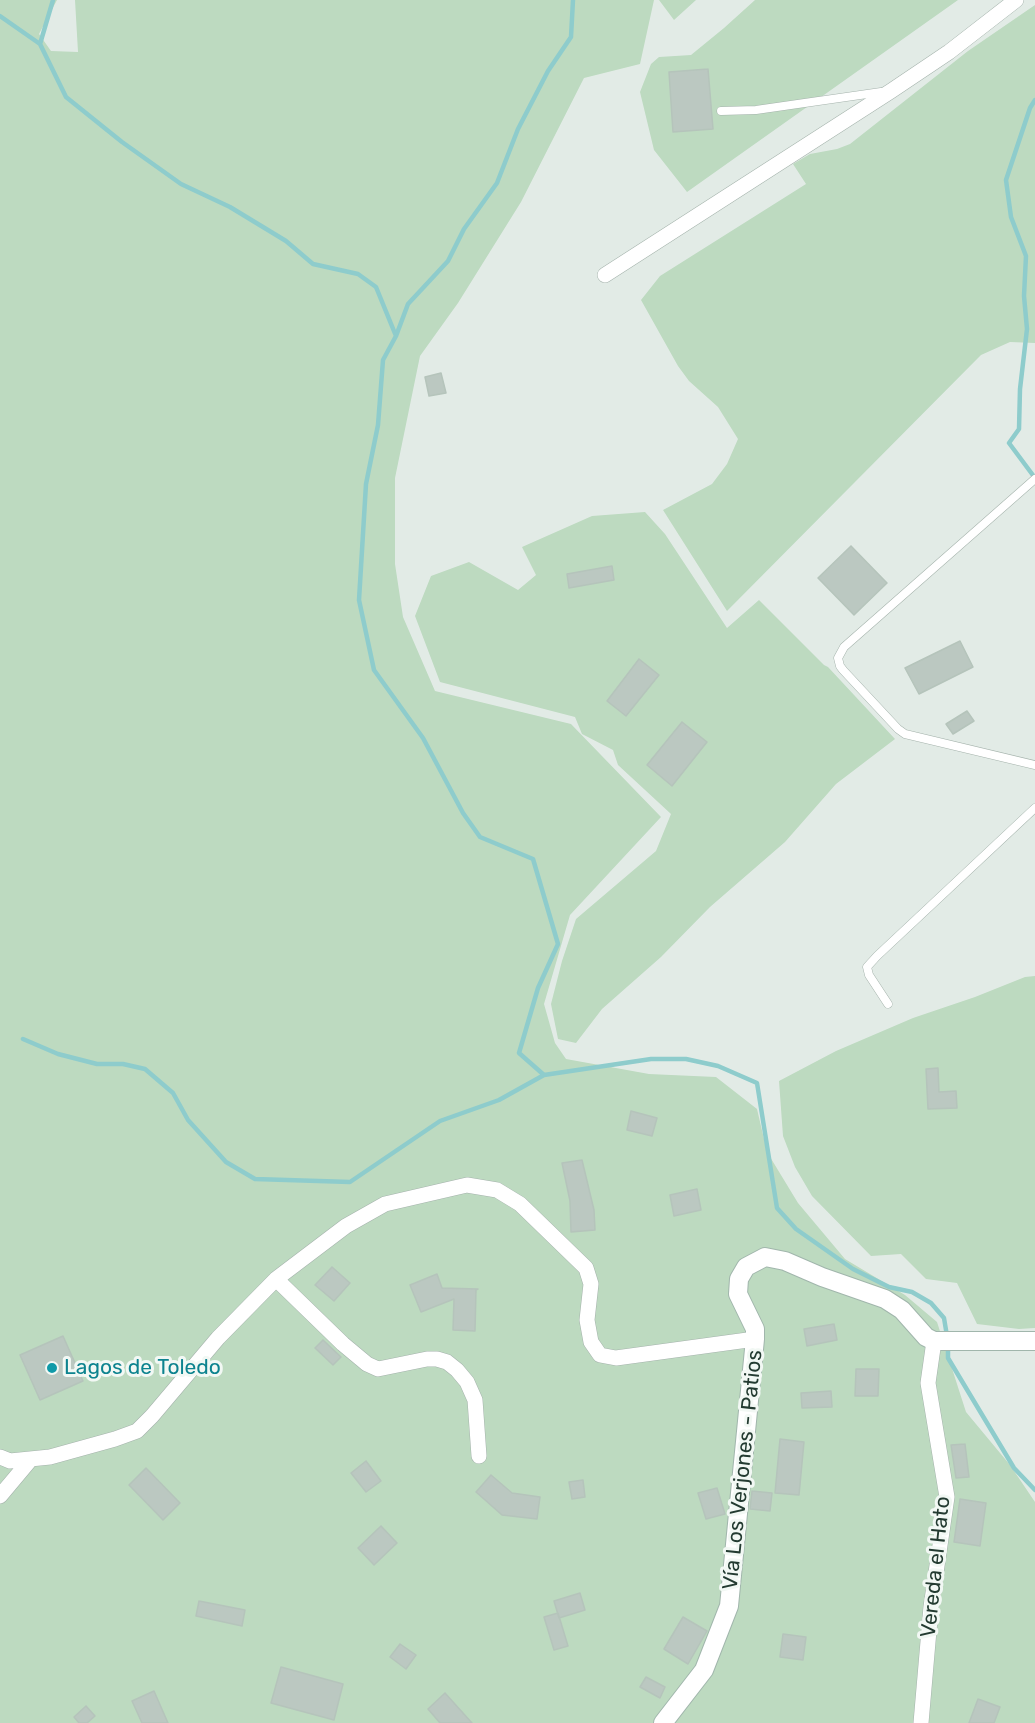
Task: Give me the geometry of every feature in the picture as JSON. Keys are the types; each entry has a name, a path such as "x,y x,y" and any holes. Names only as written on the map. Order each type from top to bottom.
{"street":[{"path":"605,275 891,91 949,52 1016,0"},
{"path":"0,1458 10,1461 50,1457 137,1431 218,1338 276,1279 346,1226 385,1204 467,1185 497,1191 520,1204 586,1268 591,1284 586,1320 591,1342 600,1355 616,1358 755,1340"},
{"name":"Vía Los Verjones - Patios","path":"663,1723 704,1670 729,1606 755,1340 755,1329 738,1294 739,1279 746,1267 765,1257 785,1261 822,1277 885,1299 911,1318 926,1337 944,1342"},
{"path":"276,1279 367,1364 378,1369 437,1359 447,1362 457,1370 467,1382 476,1400 479,1456"},
{"path":"944,1342 1035,1341"},
{"name":"Vereda el Hato","path":"921,1723 931,1607 947,1497 928,1383 944,1342"},
{"path":"0,1496 31,1459"}],"lane":[{"path":"721,111 756,110 891,91"},
{"path":"1035,479 844,647 838,658 843,670 905,734 1035,765"},
{"path":"888,1004 869,975 867,967 1035,808"}],"green space":[{"path":"0,0 57,0 39,34 51,51 78,52 75,0 654,0 640,64 584,78 521,202 458,303 420,356 395,478 395,564 403,617 435,691 571,724 661,817 570,915 544,1004 555,1043 566,1059 649,1074 716,1077 757,1109 767,1152 798,1203 845,1259 905,1295 937,1322 966,1412 1010,1465 1035,1502 1035,1723 0,1723"},
{"path":"659,0 696,0 674,20"},
{"path":"755,0 958,0 687,192 654,150 640,92 651,64 659,57 691,55"},
{"path":"1035,5 1035,343 1010,342 981,355 727,611 663,510 712,484 727,464 738,439 718,407 689,381 678,366 641,300 660,276 806,184 793,164 810,154 850,144 968,51"},
{"path":"645,512 665,534 727,628 759,600 828,667 895,739 836,784 785,842 710,907 661,957 602,1009 576,1043 558,1039 551,1004 576,919 656,851 671,814 618,765 613,750 582,734 575,717 440,682 415,616 431,576 469,562 518,590 536,575 522,547 592,516"},
{"path":"1035,976 1035,1328 1019,1329 977,1324 957,1283 926,1279 901,1254 871,1256 812,1196 795,1167 783,1136 779,1081 836,1051 913,1018 1025,977"}],"building":[{"path":"708,69 713,129 673,132 669,72"},
{"path":"441,373 446,393 429,396 425,377"},
{"path":"851,546 887,583 854,615 818,578"},
{"path":"612,566 614,580 569,588 567,574"},
{"path":"960,641 973,667 919,694 905,668"},
{"path":"639,659 659,675 626,716 607,701"},
{"path":"967,711 974,721 953,734 946,724"},
{"path":"682,722 707,742 672,786 647,765"},
{"path":"938,1068 939,1092 956,1091 957,1108 928,1109 926,1069"},
{"path":"631,1111 657,1118 652,1136 627,1130"},
{"path":"582,1160 594,1210 595,1230 571,1232 570,1201 562,1163"},
{"path":"697,1189 701,1210 674,1216 670,1195"},
{"path":"332,1267 350,1283 334,1301 315,1285"},
{"path":"437,1274 442,1288 478,1289 476,1290 475,1331 453,1330 454,1299 421,1312 410,1285"},
{"path":"834,1324 837,1340 807,1346 804,1329"},
{"name":"Lagos de Toledo","path":"63,1336 83,1381 40,1400 20,1355"},
{"path":"323,1340 341,1357 333,1365 315,1348"},
{"path":"856,1369 879,1369 878,1396 855,1396"},
{"path":"831,1391 832,1407 802,1408 801,1393"},
{"path":"780,1439 804,1442 799,1495 775,1493"},
{"path":"965,1444 969,1477 956,1478 951,1445"},
{"path":"366,1461 381,1481 366,1492 351,1473"},
{"path":"146,1468 180,1503 163,1520 129,1485"},
{"path":"491,1475 512,1493 540,1497 537,1519 502,1515 476,1492"},
{"path":"583,1480 585,1497 572,1499 569,1482"},
{"path":"717,1488 725,1514 706,1519 698,1493"},
{"path":"752,1491 772,1493 770,1511 750,1509"},
{"path":"960,1499 986,1503 980,1546 954,1542"},
{"path":"381,1526 397,1543 374,1565 358,1548"},
{"path":"580,1593 585,1610 559,1618 554,1601"},
{"path":"199,1601 245,1610 242,1626 196,1616"},
{"path":"558,1613 568,1646 554,1650 544,1617"},
{"path":"683,1617 707,1631 688,1664 664,1649"},
{"path":"783,1634 806,1637 803,1660 780,1657"},
{"path":"400,1644 416,1655 406,1669 390,1657"},
{"path":"281,1667 343,1684 334,1720 271,1703"},
{"path":"646,1677 665,1687 660,1698 640,1687"},
{"path":"154,1691 168,1723 142,1723 132,1701"},
{"path":"445,1693 472,1723 440,1723 428,1709"},
{"path":"978,1699 1000,1707 994,1723 969,1723"},
{"path":"86,1706 95,1716 87,1723 79,1723 74,1717"}],"waterway":[{"path":"53,0 40,44 66,97 122,142 181,184 230,207 286,241 313,264 358,274 376,287 396,336"},
{"path":"544,1075 519,1053 538,988 558,944 533,859 480,837 463,813 423,738 374,670 359,600 366,484 378,425 383,360 396,336 408,304 448,261 464,229 497,183 518,129 548,71 571,37 573,0"},
{"path":"0,16 40,44"},
{"path":"1035,100 1030,108 1006,180 1011,217 1026,256 1024,296 1027,329 1020,389 1019,429 1009,443 1035,478"},
{"path":"23,1039 58,1054 97,1064 123,1064 145,1069 173,1093 188,1120 226,1162 255,1179 350,1182 440,1121 499,1100 544,1075 651,1059 686,1059 718,1066 757,1083 777,1208 796,1229 853,1269 889,1287 912,1292 931,1303 944,1318 947,1336"},
{"path":"948,1345 948,1358 1014,1468 1035,1490"}],"place":[{"name":"Lagos de Toledo","path":"52,1368"}]}
